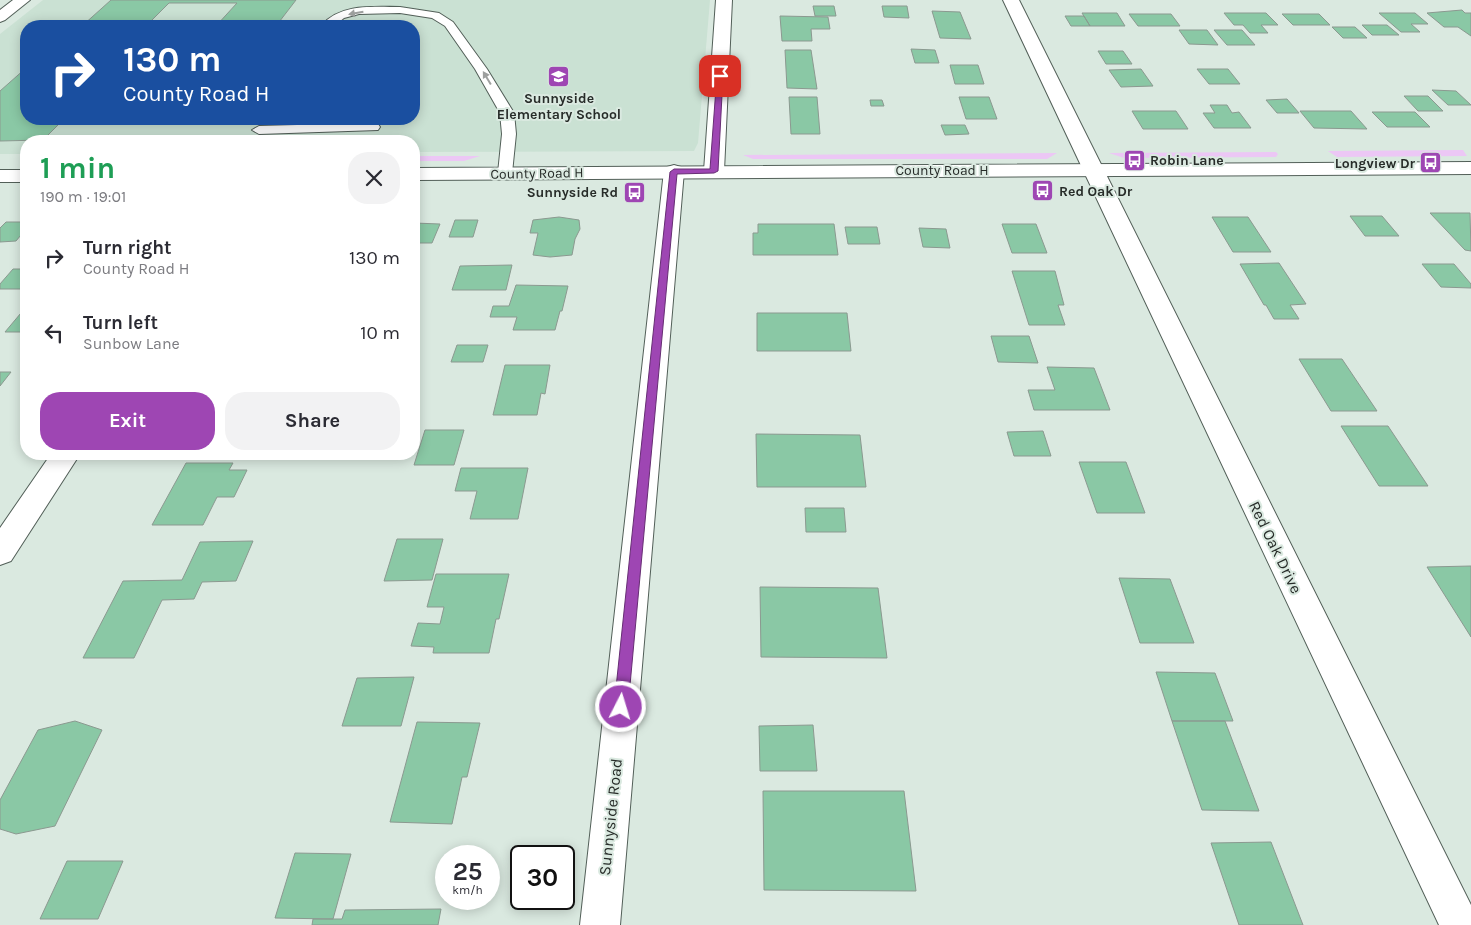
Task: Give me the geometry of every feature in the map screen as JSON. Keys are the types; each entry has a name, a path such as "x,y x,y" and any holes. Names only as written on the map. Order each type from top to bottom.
{"street":[{"path":"0,17 22,0"},
{"path":"714,171 724,0"},
{"path":"1011,0 1092,170"},
{"name":"County Road H","path":"420,174 1471,168"},
{"name":"Red Oak Drive","path":"1092,170 1460,925"},
{"name":"Sunnyside Road","path":"600,925 674,172"},
{"path":"0,176 20,176"},
{"path":"0,552 62,460"}],"lane":[{"path":"335,20 340,16 360,11 400,10 435,15 449,24 482,69 507,113 509,134 505,173"},
{"path":"259,130 373,127"}],"shaded area":[{"name":"Sunnyside Elementary School","path":"43,0 710,0 698,143 694,151 420,152 420,135 20,135 20,154 0,154 0,34"},
{"path":"1463,150 1467,156 1337,157 1328,151"},
{"path":"1276,152 1278,154 1276,157 1124,158 1109,153"},
{"path":"1057,153 1047,159 753,159 743,155"},
{"path":"420,156 480,156 464,161 420,161"}],"building":[{"path":"111,0 296,0 281,20 221,20 237,3 169,3 152,20 89,20"},
{"path":"813,6 834,6 836,16 815,16"},
{"path":"882,6 907,6 909,18 884,17"},
{"path":"1462,10 1465,13 1471,13 1471,36 1458,27 1444,27 1427,13"},
{"path":"932,11 960,12 971,39 940,38"},
{"path":"1082,13 1117,13 1125,26 1090,26"},
{"path":"1224,13 1266,13 1278,25 1261,25 1268,33 1250,33 1243,25 1234,25"},
{"path":"1379,13 1415,13 1428,24 1411,24 1420,32 1401,32"},
{"path":"1129,14 1171,14 1180,26 1138,26"},
{"path":"1282,14 1319,14 1330,25 1293,25"},
{"path":"780,16 828,17 830,29 811,29 812,41 782,41"},
{"path":"1065,16 1084,16 1090,26 1071,26"},
{"path":"1362,25 1387,25 1399,35 1372,35"},
{"path":"1332,27 1355,27 1367,38 1343,38"},
{"path":"1179,30 1207,30 1218,45 1189,44"},
{"path":"1214,30 1242,30 1255,45 1227,45"},
{"path":"911,49 935,50 939,63 915,63"},
{"path":"785,50 811,50 817,89 787,88"},
{"path":"1098,51 1123,51 1132,64 1106,64"},
{"path":"950,65 978,65 984,84 955,84"},
{"path":"1141,69 1153,86 1121,87 1109,70"},
{"path":"1197,69 1228,69 1240,84 1209,84"},
{"path":"20,73 20,125 58,125 48,135 20,135 20,141 0,141 0,91"},
{"path":"1432,90 1456,91 1471,105 1448,105"},
{"path":"1404,96 1428,96 1443,111 1418,111"},
{"path":"789,97 817,97 820,134 791,134"},
{"path":"959,97 989,97 997,119 966,119"},
{"path":"1287,99 1299,113 1277,113 1266,100"},
{"path":"870,100 882,100 884,106 871,106"},
{"path":"1210,105 1227,105 1232,113 1239,112 1251,128 1214,128 1203,113 1215,113"},
{"path":"1132,111 1176,111 1188,129 1143,129"},
{"path":"1300,111 1351,111 1367,129 1314,128"},
{"path":"1372,112 1415,112 1430,127 1387,127"},
{"path":"941,125 965,125 969,134 945,135"},
{"path":"1430,213 1470,213 1471,251 1465,250"},
{"path":"1350,216 1382,216 1399,236 1365,236"},
{"path":"559,217 579,220 580,229 575,239 572,255 550,257 533,255 538,233 530,233 533,220"},
{"path":"1212,217 1248,217 1271,252 1233,252"},
{"path":"455,220 478,220 473,237 449,237"},
{"path":"6,222 20,222 20,236 16,241 0,242 0,228"},
{"path":"420,223 440,224 432,243 420,243"},
{"path":"758,224 834,224 838,255 753,255 753,233 758,233"},
{"path":"1002,224 1036,224 1047,253 1012,253"},
{"path":"845,227 877,227 880,244 848,244"},
{"path":"919,228 946,229 950,248 923,247"},
{"path":"1279,263 1306,304 1290,305 1299,319 1274,319 1240,264"},
{"path":"1422,264 1454,264 1471,284 1471,288 1441,287"},
{"path":"512,265 506,290 452,290 460,266"},
{"path":"13,269 20,269 20,289 0,289 0,284"},
{"path":"1012,271 1055,271 1064,305 1058,305 1065,325 1029,325"},
{"path":"516,285 568,286 555,330 513,330 517,317 490,317 493,306 509,306"},
{"path":"757,313 847,313 851,351 757,351"},
{"path":"20,314 20,332 5,332"},
{"path":"991,336 1029,336 1038,363 998,362"},
{"path":"457,345 488,345 483,362 451,362"},
{"path":"1299,359 1342,359 1377,411 1331,411"},
{"path":"505,365 550,365 545,394 541,393 537,415 493,415"},
{"path":"1047,367 1094,368 1110,410 1034,410 1028,390 1055,390"},
{"path":"0,372 11,372 0,386"},
{"path":"1341,426 1388,426 1428,486 1379,486"},
{"path":"425,430 464,430 454,465 414,465 416,460 420,460 420,446"},
{"path":"1043,431 1051,456 1014,456 1007,432"},
{"path":"756,434 860,435 866,487 757,487"},
{"path":"1079,462 1126,462 1145,513 1097,513"},
{"path":"186,463 233,463 229,470 247,470 234,497 217,497 203,525 152,525"},
{"path":"461,468 528,468 518,519 470,519 477,491 455,491"},
{"path":"805,508 844,508 846,532 806,532"},
{"path":"397,539 443,539 432,580 384,581"},
{"path":"253,541 236,581 202,582 194,599 162,600 134,658 83,658 123,581 182,580 200,542"},
{"path":"1471,566 1471,637 1427,567"},
{"path":"436,574 509,574 499,619 496,619 489,653 433,653 434,647 411,646 418,623 440,624 444,607 427,607"},
{"path":"1119,578 1170,579 1194,643 1140,643"},
{"path":"760,587 878,588 887,658 761,657"},
{"path":"1156,672 1215,673 1233,721 1172,721"},
{"path":"414,677 401,726 342,726 357,678"},
{"path":"75,721 102,730 55,826 16,834 0,829 0,800 38,730"},
{"path":"1172,721 1225,721 1259,811 1202,810"},
{"path":"417,722 480,723 467,777 462,777 452,824 390,822"},
{"path":"813,725 817,771 760,771 759,726"},
{"path":"763,791 904,791 916,891 764,890"},
{"path":"1271,842 1303,925 1239,925 1211,843"},
{"path":"295,853 351,854 333,919 275,918"},
{"path":"67,861 123,861 98,919 40,919"},
{"path":"345,910 441,910 438,925 312,925 313,919 342,919"}],"place":[{"name":"Sunnyside Elementary School","path":"559,76"},
{"name":"Robin Lane","path":"1134,160"},
{"name":"Longview Dr","path":"1431,163"},
{"name":"Red Oak Dr","path":"1043,191"},
{"name":"Sunnyside Rd","path":"634,192"}],"route":[{"path":"621,707 674,172 714,171 720,76"}]}
